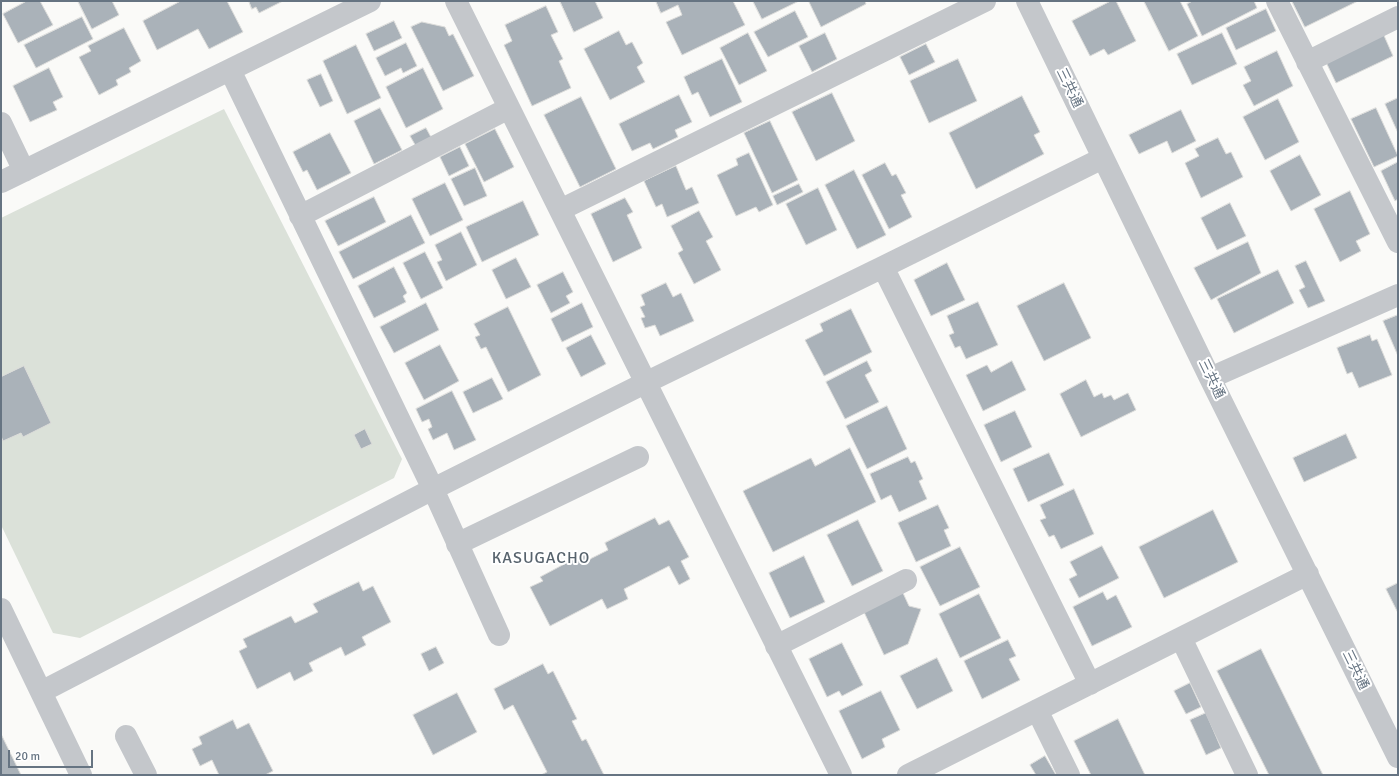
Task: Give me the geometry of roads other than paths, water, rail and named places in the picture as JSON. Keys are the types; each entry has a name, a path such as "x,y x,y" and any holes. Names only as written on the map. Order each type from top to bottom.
{"street":[{"path":"1,182 370,1"},
{"path":"456,1 841,775"},
{"path":"560,210 985,1"},
{"name":"三共通","path":"1027,1 1210,378 1398,756"},
{"path":"1277,1 1398,242"},
{"path":"1307,62 1398,17"},
{"path":"230,70 433,489 499,635"},
{"path":"300,216 509,108"},
{"path":"1,123 24,171"},
{"path":"40,692 433,489 1102,158"},
{"path":"883,267 1090,684"},
{"path":"1210,378 1398,295"},
{"path":"457,544 638,457"},
{"path":"908,775 1308,574"},
{"path":"776,646 906,580"},
{"path":"1,609 7,636 40,692 81,775"},
{"path":"1182,638 1247,775"},
{"path":"1037,710 1069,775"},
{"path":"126,736 146,775"}],"district":[{"name":"KASUGACHO","path":"541,559"}]}
